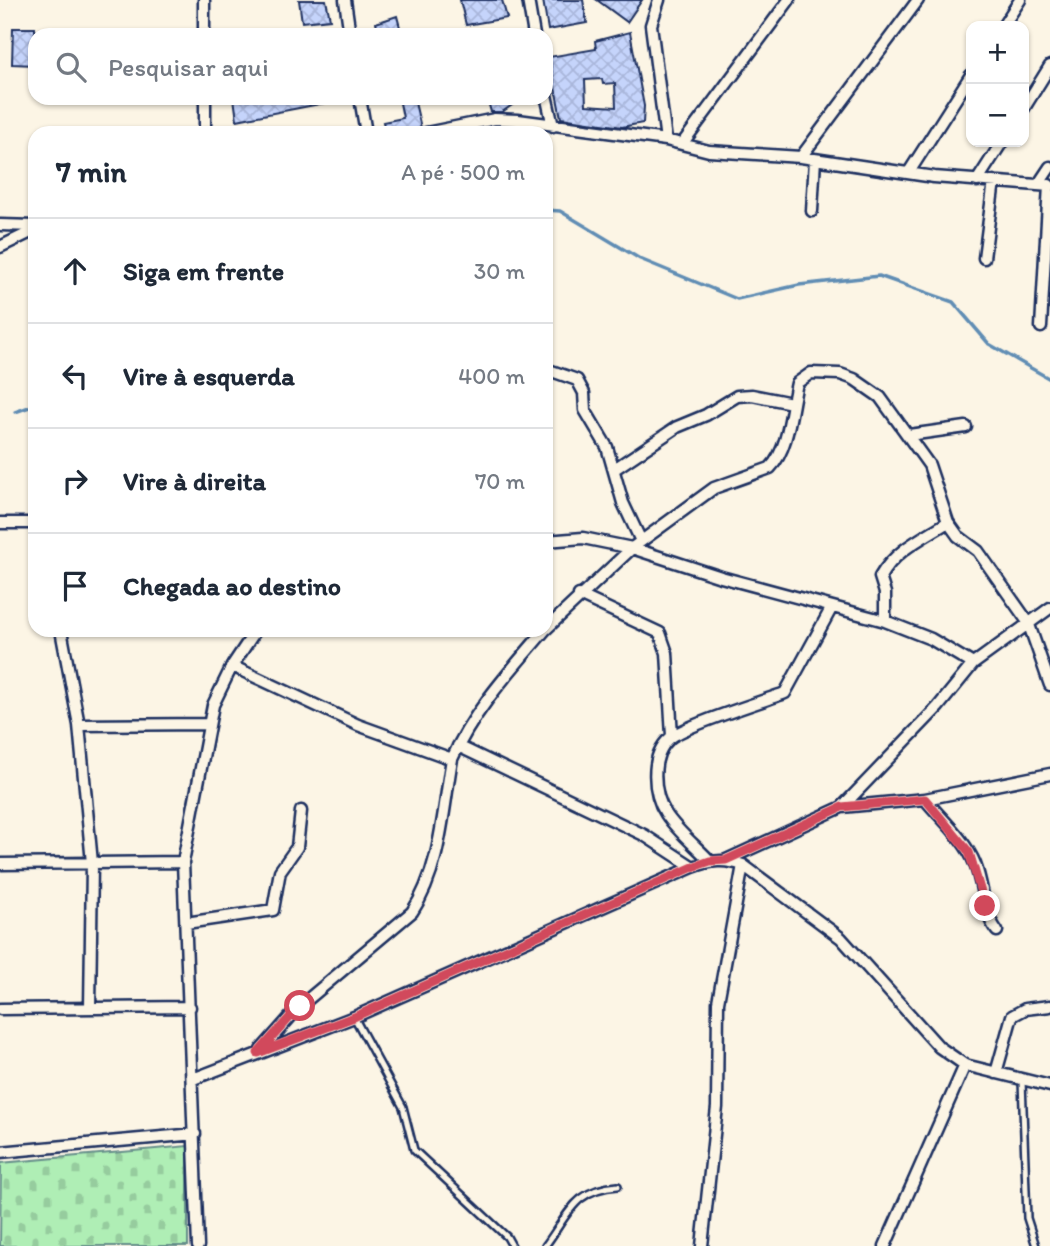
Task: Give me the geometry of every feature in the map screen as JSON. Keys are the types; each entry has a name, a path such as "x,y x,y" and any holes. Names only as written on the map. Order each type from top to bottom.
{"street":[{"path":"204,0 204,28"},
{"path":"345,0 349,28"},
{"path":"528,0 533,28"},
{"path":"659,0 651,25 666,140"},
{"path":"682,144 789,0"},
{"path":"801,157 918,0"},
{"path":"1006,21 1020,0"},
{"path":"1029,100 1050,66"},
{"path":"909,172 966,83"},
{"path":"205,105 205,126"},
{"path":"361,105 365,126"},
{"path":"548,105 553,126"},
{"path":"460,126 495,119 518,120 666,140 709,151 801,157 977,181 1049,186 1041,327"},
{"path":"977,181 999,147"},
{"path":"812,211 815,159"},
{"path":"1038,185 1050,167"},
{"path":"984,258 994,181"},
{"path":"0,225 28,227"},
{"path":"0,247 28,232"},
{"path":"553,371 578,380 584,393 585,410 616,468 623,503 641,541"},
{"path":"553,621 632,548 714,488 770,468 777,461 802,376 811,373 839,374 853,379 880,397 909,435 929,465 948,522 958,536 978,551 1028,622 1050,685"},
{"path":"616,468 677,427 706,415 737,396 752,395 792,403"},
{"path":"909,435 966,427"},
{"path":"884,621 886,593 880,578 884,571 892,559 948,522"},
{"path":"0,523 28,523"},
{"path":"553,540 583,538 632,548 721,577 884,621 931,639 973,664"},
{"path":"579,594 660,632 667,653 672,736 658,760 655,783 658,800 667,817 710,861"},
{"path":"672,736 785,693 832,607"},
{"path":"842,807 938,707 973,664 1050,608"},
{"path":"62,637 79,725 92,863 90,1008"},
{"path":"198,1246 183,862 214,705 232,666 251,637"},
{"path":"258,1053 300,1006 412,912 420,900 435,860 452,759 500,684 538,637"},
{"path":"232,666 358,725 452,759"},
{"path":"79,725 209,724"},
{"path":"458,746 644,835 693,867"},
{"path":"726,860 842,807 925,799 1050,774"},
{"path":"925,799 969,852 979,876 986,915 997,932"},
{"path":"186,923 273,910 280,871 297,847 301,811"},
{"path":"193,1079 354,1017 693,867 710,861 726,860 743,865 841,938 939,1047 965,1065 1050,1086"},
{"path":"0,864 183,862"},
{"path":"702,1246 718,1107 718,1002 743,865"},
{"path":"996,1073 1012,1016 1024,1009 1050,1006"},
{"path":"0,1009 190,1007"},
{"path":"885,1246 965,1065"},
{"path":"0,1152 195,1134"}],"lane":[{"path":"354,1017 403,1107 414,1150 508,1237 512,1246"},
{"path":"1022,1081 1027,1218 1036,1246"},
{"path":"545,1246 581,1197 591,1190 618,1186"}],"green space":[{"path":"188,1146 188,1246 0,1246 1,1163"}],"building":[{"path":"299,0 326,0 330,19 302,22"},
{"path":"460,0 502,0 507,18 466,25"},
{"path":"543,0 583,0 587,23 548,28"},
{"path":"597,0 642,0 627,22"},
{"path":"397,16 400,28 377,28 376,23"},
{"path":"13,28 28,28 28,65 12,64"},
{"path":"630,32 644,106 643,123 622,127 561,118 553,77 553,56 596,49 595,41","holes":["602,79 603,84 615,83 616,107 586,105 585,80"]},
{"path":"235,105 315,105 237,120"},
{"path":"400,105 416,105 421,126 384,126 383,122 403,118"},
{"path":"489,105 512,105 502,112 491,112"}],"waterway":[{"path":"553,210 560,211 640,259 737,299 799,285 879,276 953,302 989,344 1050,379"},
{"path":"15,412 28,407"}],"route":[{"path":"300,1006 258,1053 354,1017 693,867 710,861 726,860 842,807 925,799 969,852 979,876 985,906"}]}
